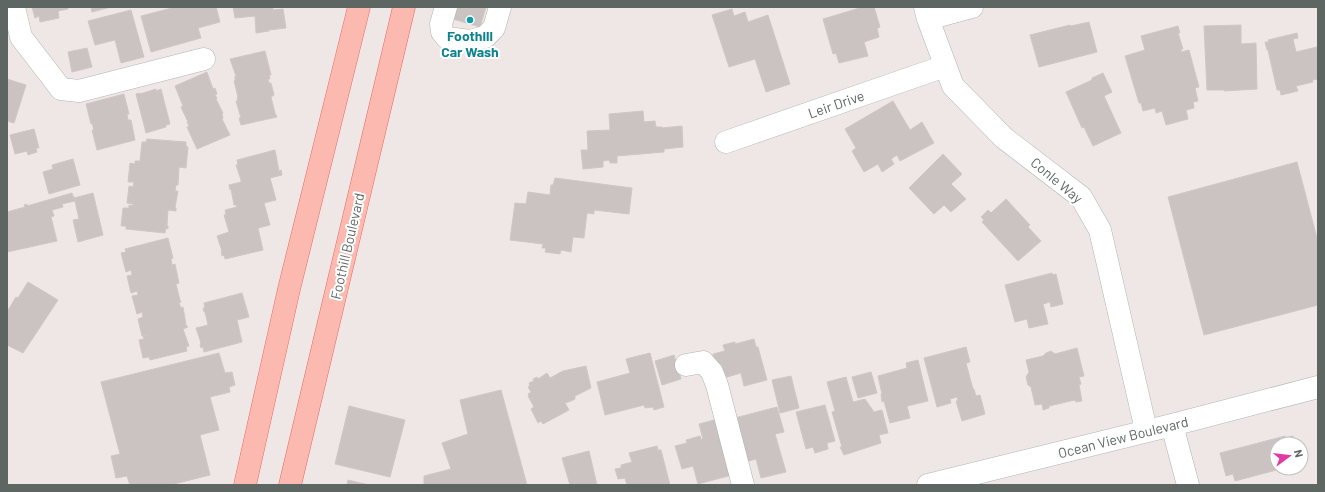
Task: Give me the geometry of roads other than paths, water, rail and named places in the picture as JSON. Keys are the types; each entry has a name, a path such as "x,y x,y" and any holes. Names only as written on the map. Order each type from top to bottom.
{"main road":[{"path":"245,485 289,289 359,7"},
{"name":"Foothill Boulevard","path":"290,485 404,7"}],"street":[{"path":"14,7 14,39 61,89 79,91 204,59"},
{"path":"446,7 441,24 442,32 447,38 470,41 485,37 494,28 500,7"},
{"path":"926,13 972,7"},
{"name":"Conle Way","path":"926,13 953,86 1004,138 1081,198 1100,230 1146,430"},
{"name":"Leir Drive","path":"726,142 945,66"},
{"path":"686,365 703,362 712,372 743,485"},
{"name":"Ocean View Boulevard","path":"928,485 957,481 1146,430 1172,425 1318,387"},
{"path":"1172,425 1188,485"}],"place":[{"name":"Foothill Car Wash","path":"470,20"}]}
